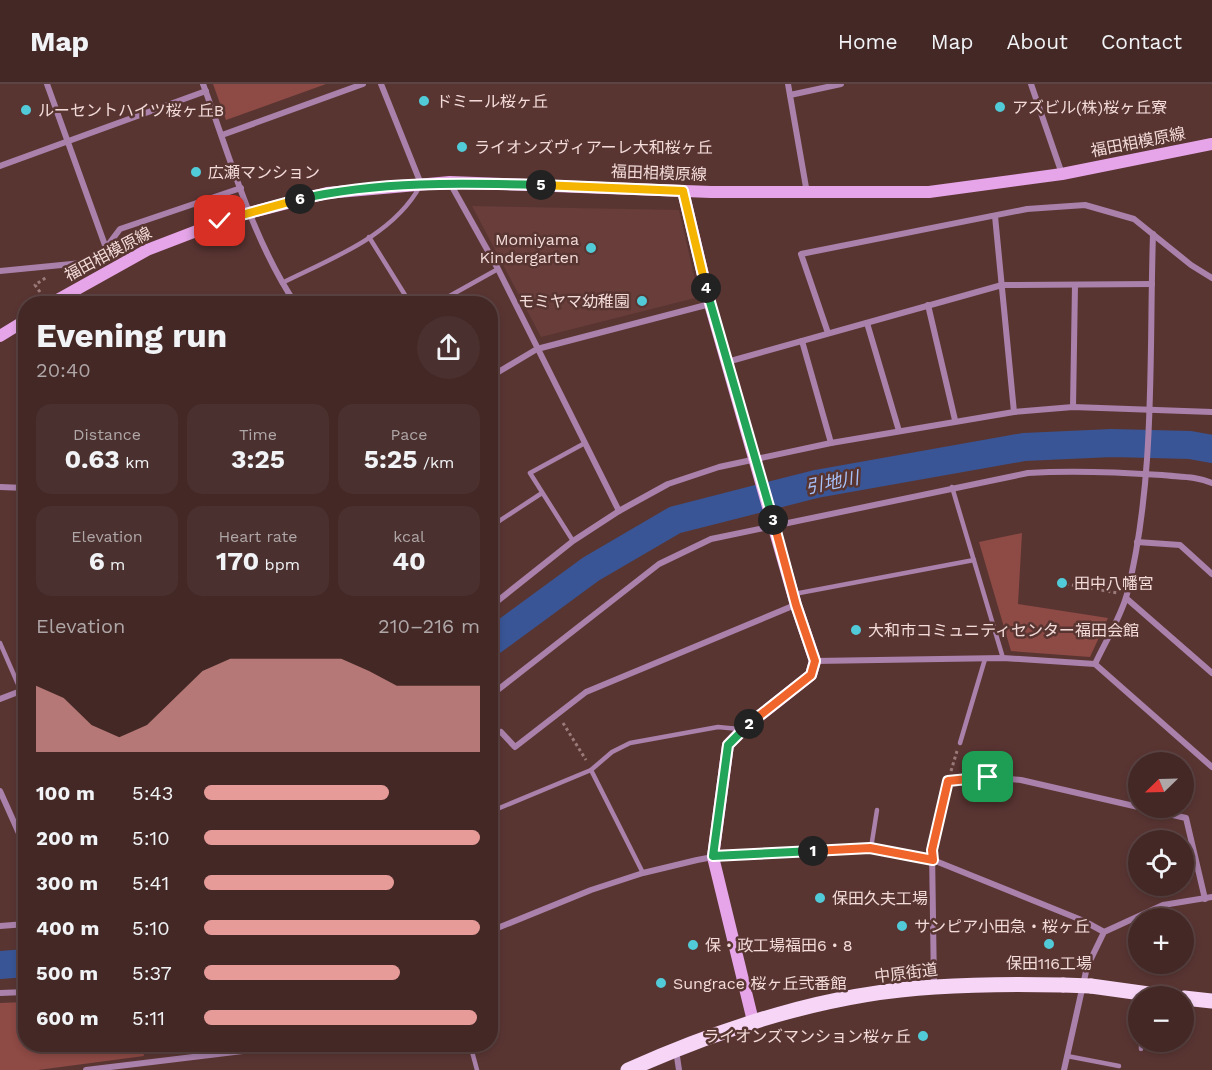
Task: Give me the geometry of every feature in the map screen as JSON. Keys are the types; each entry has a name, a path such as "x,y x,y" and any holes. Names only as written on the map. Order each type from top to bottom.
{"main road":[{"name":"中原街道","path":"628,1070 676,1048 753,1021 843,999 934,987 1064,985 1091,986 1128,993"},
{"path":"1194,999 1212,1001"}],"street":[{"path":"47,84 106,248"},
{"path":"222,135 363,84"},
{"path":"381,84 421,184"},
{"path":"788,84 807,194"},
{"path":"790,95 842,84"},
{"path":"1031,84 1062,174"},
{"path":"0,166 68,142 204,87 250,212 282,283 291,296"},
{"name":"福田相模原線","path":"65,296 147,250 250,212 327,193 450,182 807,194 929,192 1062,174 1212,144"},
{"path":"450,182 498,269 619,511"},
{"path":"0,271 82,263 102,253 120,229 241,188"},
{"path":"683,191 710,304 815,661 811,675 743,729 728,745 713,856 753,1021"},
{"path":"828,333 801,254 1027,209 1085,205 1134,219 1212,278"},
{"path":"995,216 1014,412"},
{"path":"1095,664 1126,596 1137,542 1146,474 1153,234"},
{"path":"727,362 1002,285 1152,284"},
{"path":"1073,407 1075,285"},
{"path":"498,372 537,349 710,304"},
{"path":"928,305 955,420"},
{"path":"867,322 898,431"},
{"path":"0,336 18,325"},
{"path":"802,341 831,443"},
{"path":"498,601 573,542 619,511 668,484 756,458 955,420 1014,412 1073,407 1212,412"},
{"path":"498,690 659,564 711,539 773,519 1028,473 1071,470 1146,474 1202,478 1212,483"},
{"path":"0,487 18,488"},
{"path":"1137,542 1180,545 1212,574"},
{"path":"1126,596 1212,673"},
{"path":"501,732 515,747 585,692 795,599"},
{"path":"815,661 1003,658 1095,664 1212,767"},
{"path":"0,699 18,692"},
{"path":"934,987 932,850 948,781 988,777 1021,780 1186,818 1209,898 1163,905 1104,932 1087,967 1064,1070"},
{"path":"0,791 18,831"},
{"path":"498,928 591,890 643,873 713,856 870,848 933,860 1093,925 1104,932"},
{"path":"0,926 18,925"},
{"path":"0,993 18,992"},
{"path":"676,1048 679,1070"},
{"path":"86,1070 236,1052"}],"lane":[{"path":"282,283 369,237 400,213 421,184"},
{"path":"369,237 406,296"},
{"path":"450,296 498,269"},
{"path":"573,542 530,473 585,443"},
{"path":"952,487 1003,658"},
{"path":"498,522 542,493"},
{"path":"795,599 974,560"},
{"path":"0,643 18,680"},
{"path":"960,744 985,659"},
{"path":"498,809 591,770 612,752 630,743 718,727 743,729"},
{"path":"591,770 643,873"},
{"path":"870,848 877,810"},
{"path":"472,1052 477,1070"},
{"path":"1067,1056 1119,1066"}],"path":[{"path":"35,285 40,292"},
{"path":"1066,584 1126,596"},
{"path":"557,714 591,770"},
{"path":"952,769 960,744"}],"shaded area":[{"path":"213,84 326,84 226,120"},
{"name":"Momiyama Kindergarten","path":"472,206 679,210 699,297 541,337"},
{"path":"1022,533 1018,604 1108,618 1090,657 1011,651 979,542"},
{"path":"18,1002 18,1052 143,1052 144,1056 38,1070 0,1070 0,1003"}],"waterway":[{"name":"引地川","path":"498,637 591,569 675,520 816,484 1024,447 1112,443 1190,445 1212,449"},
{"name":"引地川","path":"0,965 18,964"}],"place":[{"name":"ドミール桜ヶ丘","path":"424,101"},
{"name":"アズビル(株)桜ヶ丘寮","path":"1000,107"},
{"name":"ルーセントハイツ桜ヶ丘B","path":"26,110"},
{"name":"ライオンズヴィアーレ大和桜ヶ丘","path":"462,147"},
{"name":"広瀬マンション","path":"196,172"},
{"name":"Momiyama Kindergarten","path":"591,248"},
{"name":"モミヤマ幼稚園","path":"642,301"},
{"name":"田中八幡宮","path":"1062,583"},
{"name":"大和市コミュニティセンター福田会館","path":"856,630"},
{"name":"保田久夫工場","path":"820,898"},
{"name":"サンピア小田急・桜ヶ丘","path":"902,926"},
{"name":"保田116工場","path":"1049,944"},
{"name":"保・政工場福田6・8","path":"693,945"},
{"name":"Sungrace 桜ヶ丘弐番館","path":"661,983"},
{"name":"ライオンズマンション桜ヶ丘","path":"923,1036"}],"route":[{"path":"220,221 264,207 327,193 450,182 683,191 710,304 796,605 815,661 811,675 743,729 728,745 713,856 870,848 933,860 932,850 948,781 988,777"}]}
